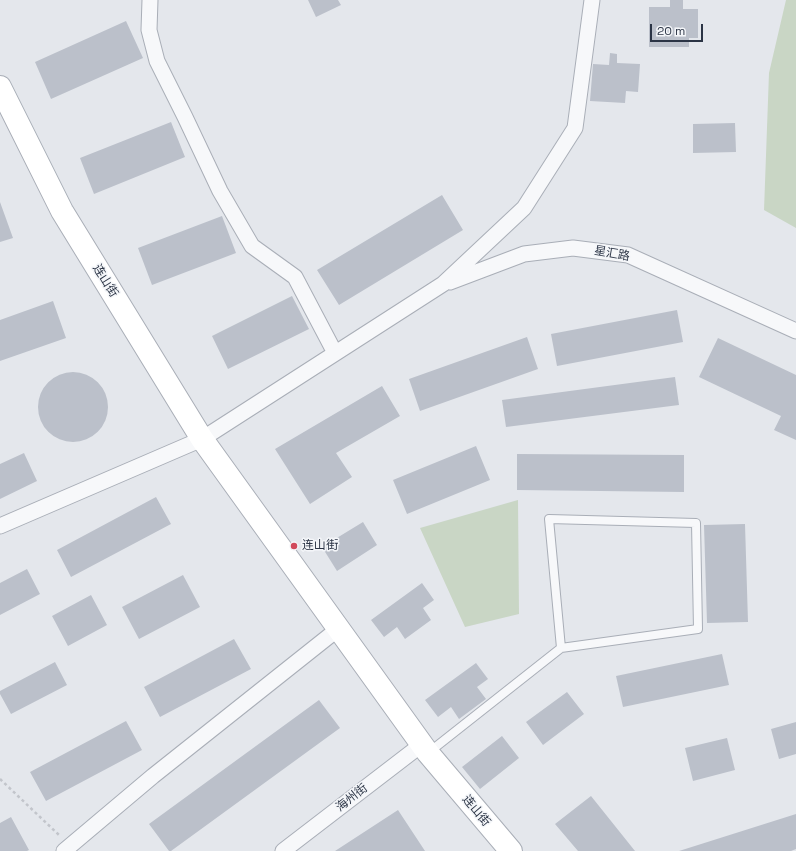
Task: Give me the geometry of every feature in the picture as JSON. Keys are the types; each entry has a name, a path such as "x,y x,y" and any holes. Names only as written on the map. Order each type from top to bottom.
{"street":[{"path":"150,0 149,30 157,61 220,191 252,246 295,277 335,353"},
{"path":"0,526 202,439 443,284 524,208 575,128 592,0"},
{"name":"连山街","path":"0,87 62,211 202,439 424,749 511,851"},
{"name":"星汇路","path":"443,284 524,254 573,248 628,255 796,331"},
{"path":"67,848 159,771 338,629"},
{"name":"海州街","path":"282,851 424,749"}],"lane":[{"path":"424,749 561,648 698,629 696,523 549,519 561,648"}],"path":[{"path":"0,779 16,793 67,848"}],"green space":[{"path":"786,0 796,0 796,228 764,210 769,73"},
{"path":"518,500 519,614 465,627 420,528"}],"building":[{"path":"308,0 338,0 341,5 316,17"},
{"path":"670,0 683,0 683,9 698,9 698,38 689,38 689,47 649,47 649,7 670,7"},
{"path":"126,21 143,58 51,99 35,62"},
{"path":"610,53 617,54 617,63 640,64 638,92 626,91 625,103 590,101 593,64 609,65"},
{"path":"171,122 185,157 94,194 80,158"},
{"path":"735,123 736,152 693,153 693,124"},
{"path":"442,195 463,230 339,305 317,270"},
{"path":"0,202 13,238 0,242"},
{"path":"222,216 236,253 152,285 138,248"},
{"path":"292,296 309,329 228,369 212,336"},
{"path":"53,301 66,338 0,361 0,320"},
{"path":"677,310 683,342 557,366 551,334"},
{"path":"527,337 538,369 420,411 409,379"},
{"path":"718,338 796,375 796,440 774,430 781,416 699,377"},
{"path":"66,372 80,372 93,378 102,387 106,393 108,407 106,421 98,432 87,440 80,442 66,442 59,440 48,432 40,421 38,414 38,400 40,393 48,382 59,374"},
{"path":"675,377 679,405 506,427 502,400"},
{"path":"382,386 400,416 336,453 352,477 310,504 275,449"},
{"path":"476,446 490,480 407,514 393,480"},
{"path":"24,453 37,481 0,499 0,464"},
{"path":"517,454 684,455 684,492 517,490"},
{"path":"156,497 171,524 71,577 57,550"},
{"path":"363,522 377,545 337,571 322,547"},
{"path":"745,524 748,622 707,623 704,525"},
{"path":"27,569 40,594 0,615 0,583"},
{"path":"183,575 200,607 139,639 122,607"},
{"path":"422,583 434,600 423,608 431,620 405,639 397,627 384,637 371,620"},
{"path":"91,595 107,625 68,646 52,616"},
{"path":"234,639 251,669 160,717 144,687"},
{"path":"722,654 729,685 623,707 616,676"},
{"path":"55,662 67,685 11,714 0,694 0,691"},
{"path":"476,663 488,679 477,687 486,699 459,719 451,707 438,717 425,700"},
{"path":"567,692 584,714 543,745 526,722"},
{"path":"319,700 340,728 169,851 149,824"},
{"path":"126,721 142,750 46,801 30,772"},
{"path":"796,722 796,754 779,759 771,729"},
{"path":"502,736 519,758 480,789 462,767"},
{"path":"727,738 735,770 693,781 685,748"},
{"path":"591,796 635,851 578,851 555,824"},
{"path":"398,810 425,851 335,851"},
{"path":"796,814 796,849 791,851 679,851"},
{"path":"11,817 29,850 0,851 0,823"}],"place":[{"name":"连山街","path":"294,546"}]}
